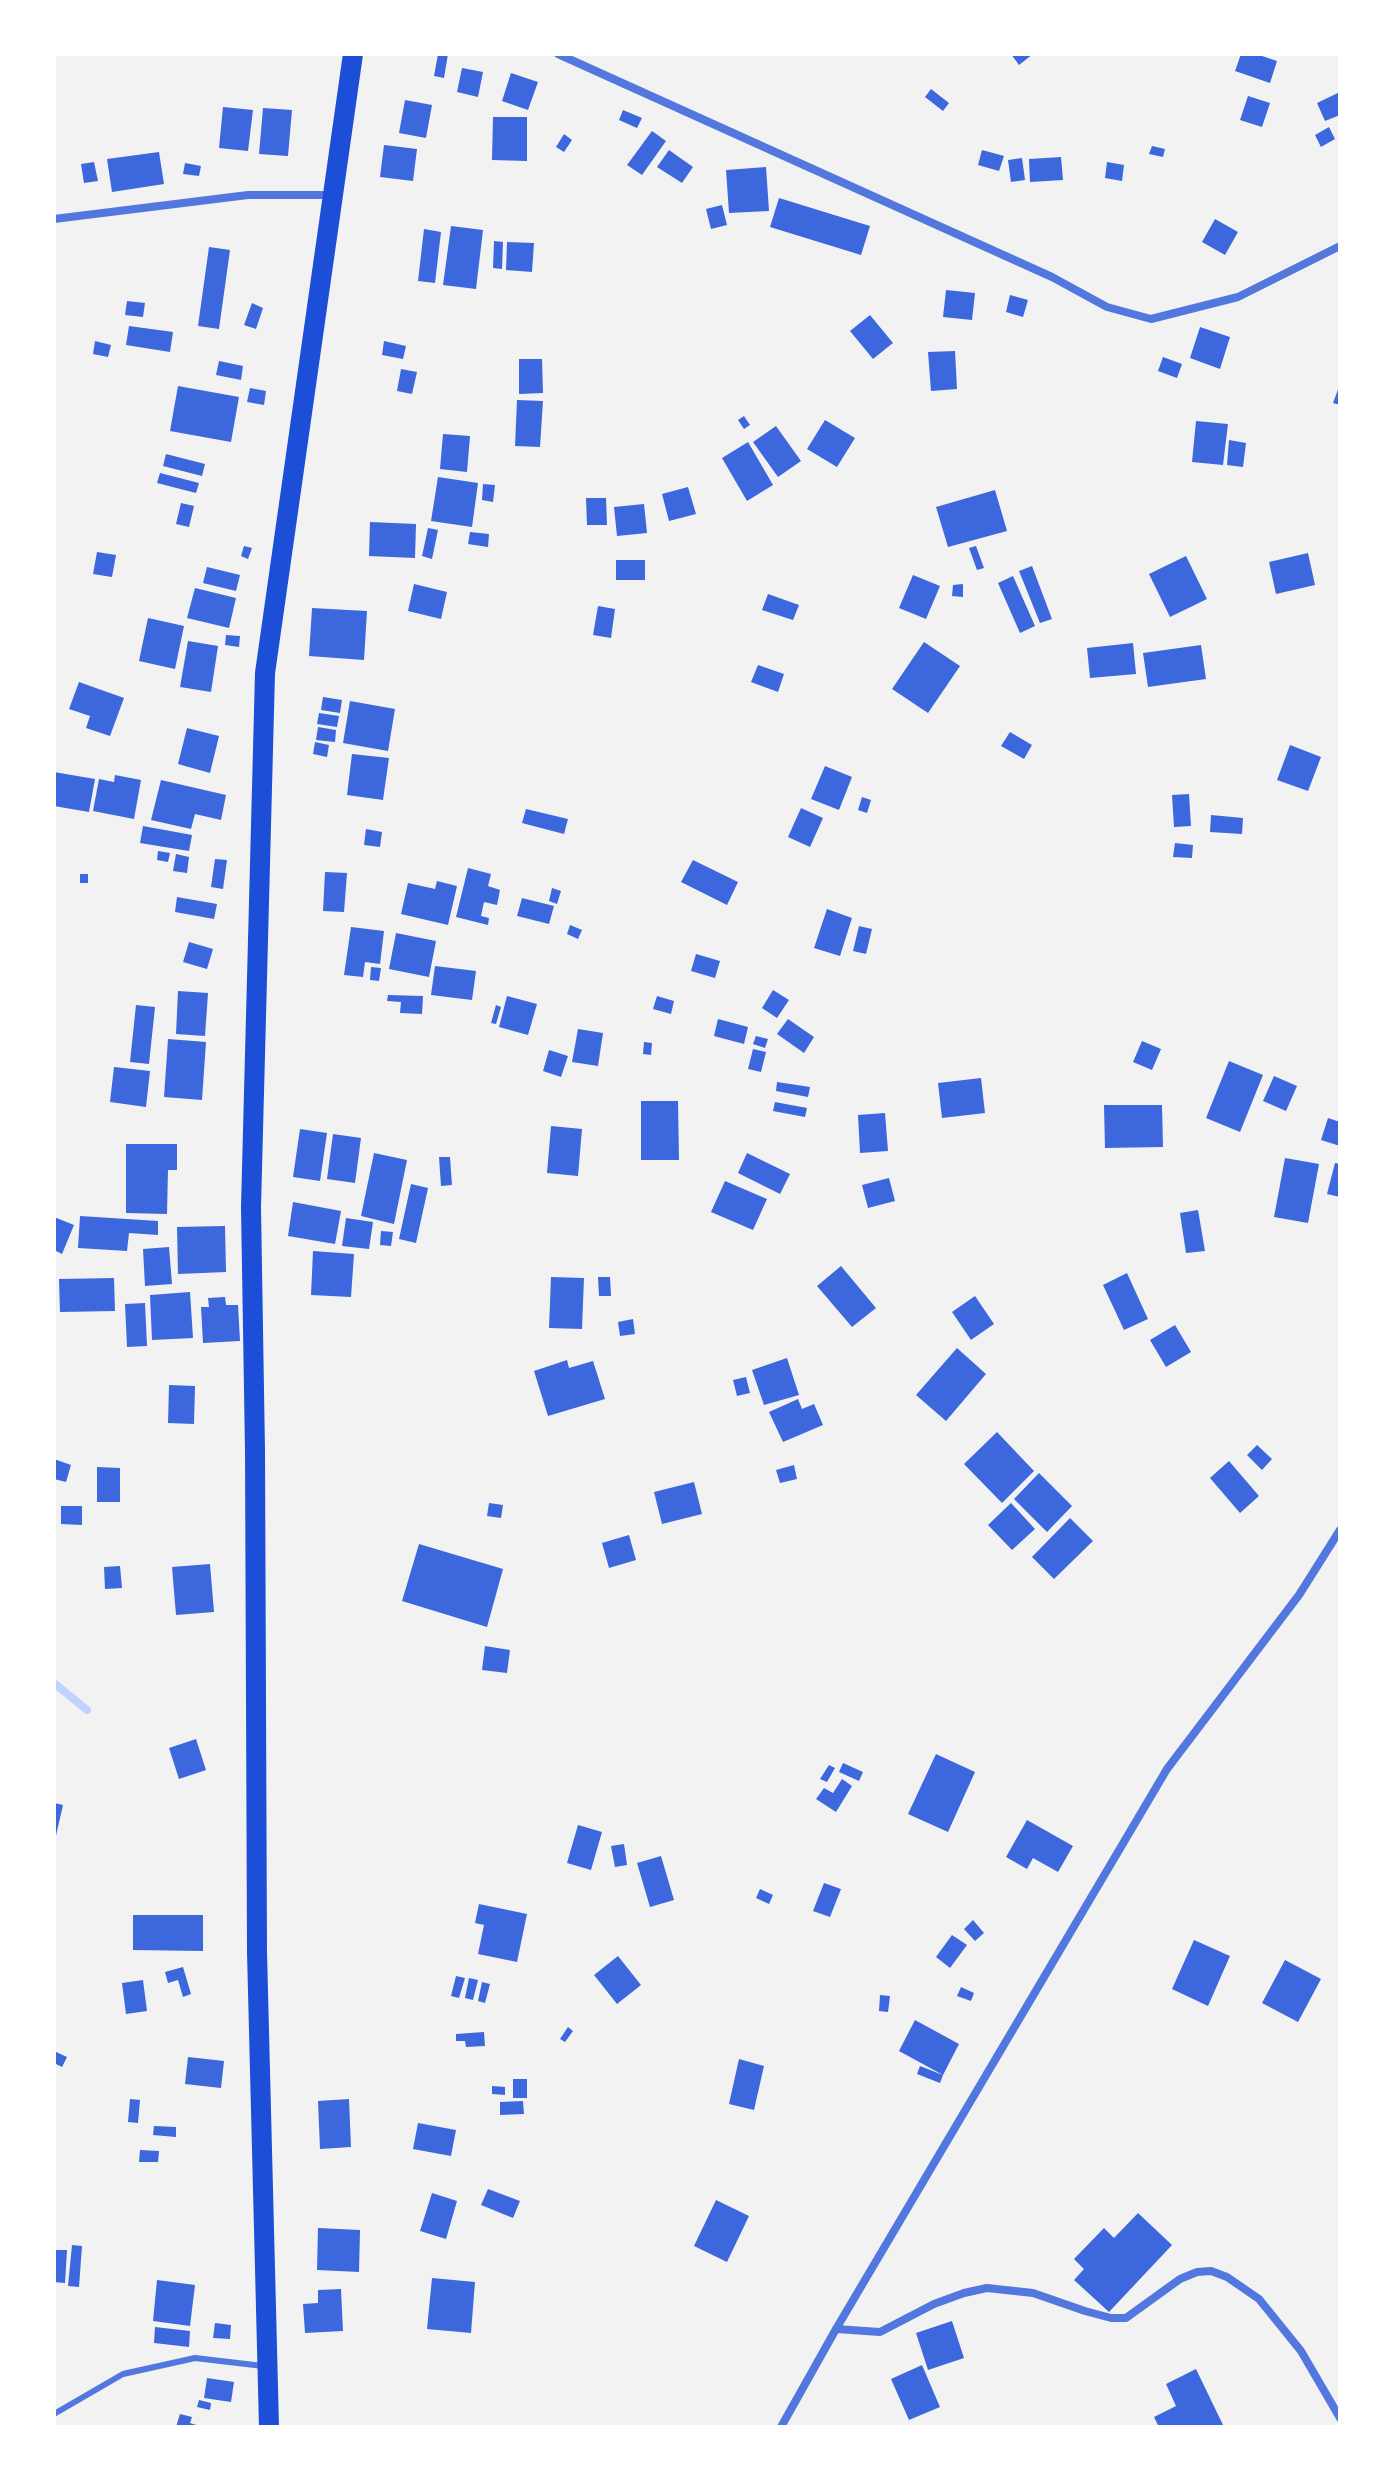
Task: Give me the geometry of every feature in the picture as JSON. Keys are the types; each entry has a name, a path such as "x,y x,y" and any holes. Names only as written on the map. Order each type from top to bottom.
{"main road":[{"path":"269,2427 258,1983 251,1207 265,673 353,54"}],"street":[{"path":"558,54 1052,277 1107,307 1151,319 1238,297 1340,246"},
{"path":"54,219 248,195 331,195"},
{"path":"781,2427 1167,1769 1299,1595 1340,1530"},
{"path":"836,2329 880,2332 934,2304 987,2288 1033,2293 1111,2318 1126,2318 1180,2279 1197,2272 1211,2271 1227,2277 1259,2299 1301,2351 1340,2418"}],"lane":[{"path":"54,2414 123,2374 195,2358 267,2366"}],"building":[{"path":"438,54 448,54 444,78 434,76"},
{"path":"1011,54 1033,54 1019,65"},
{"path":"1241,54 1256,54 1277,61 1270,83 1235,71"},
{"path":"462,68 483,72 478,97 457,92"},
{"path":"511,73 538,82 528,110 502,101"},
{"path":"931,89 949,103 943,111 925,97"},
{"path":"1340,92 1340,115 1325,121 1317,103"},
{"path":"1248,96 1270,103 1262,127 1240,120"},
{"path":"405,100 432,105 426,138 399,133"},
{"path":"223,107 253,110 248,151 219,148"},
{"path":"263,108 292,110 288,156 259,154"},
{"path":"623,110 642,118 637,128 619,120"},
{"path":"493,117 527,117 527,161 492,160"},
{"path":"1329,127 1335,139 1321,147 1315,135"},
{"path":"652,131 666,141 642,175 627,165"},
{"path":"564,134 572,140 564,152 556,147"},
{"path":"384,145 417,149 413,181 380,177"},
{"path":"1152,146 1165,149 1163,157 1149,154"},
{"path":"669,150 693,167 682,183 657,167"},
{"path":"982,150 1004,156 999,171 978,165"},
{"path":"159,152 164,184 112,192 107,159"},
{"path":"1061,157 1063,180 1030,182 1029,159"},
{"path":"1022,158 1025,180 1011,182 1008,160"},
{"path":"94,162 98,181 84,183 81,164"},
{"path":"1107,162 1124,165 1122,181 1105,178"},
{"path":"185,163 201,166 199,176 183,174"},
{"path":"766,167 769,211 729,213 726,170"},
{"path":"779,198 870,226 861,255 770,227"},
{"path":"722,205 727,225 711,229 706,209"},
{"path":"1215,219 1238,232 1225,255 1202,242"},
{"path":"451,226 483,230 476,289 443,285"},
{"path":"424,229 441,232 435,283 418,281"},
{"path":"494,241 503,242 502,269 493,268"},
{"path":"507,242 534,243 532,272 506,270"},
{"path":"209,247 230,250 219,329 198,326"},
{"path":"946,290 975,293 972,320 943,317"},
{"path":"1010,295 1028,300 1023,317 1006,312"},
{"path":"127,301 145,303 143,317 125,315"},
{"path":"252,303 263,308 256,329 244,325"},
{"path":"870,315 893,343 873,359 850,331"},
{"path":"129,326 173,332 170,352 126,345"},
{"path":"1200,327 1230,337 1220,369 1190,358"},
{"path":"95,341 111,345 108,357 93,354"},
{"path":"384,341 406,346 403,359 382,355"},
{"path":"955,351 957,389 931,391 928,352"},
{"path":"1163,357 1182,364 1177,378 1158,371"},
{"path":"519,359 542,359 543,393 519,394"},
{"path":"219,361 243,366 241,380 216,375"},
{"path":"401,369 417,372 412,394 397,391"},
{"path":"1340,384 1340,405 1333,403"},
{"path":"178,386 239,397 231,442 170,431"},
{"path":"250,388 266,391 264,405 247,402"},
{"path":"517,400 543,401 540,447 515,446"},
{"path":"744,416 750,425 744,429 738,420"},
{"path":"825,420 855,438 837,467 807,449"},
{"path":"1196,421 1228,424 1223,465 1192,462"},
{"path":"776,426 801,461 778,477 753,442"},
{"path":"443,434 470,436 467,472 440,469"},
{"path":"1229,440 1246,443 1243,467 1227,465"},
{"path":"748,442 773,485 747,501 722,458"},
{"path":"166,454 205,464 202,476 163,466"},
{"path":"160,473 199,483 196,493 157,483"},
{"path":"438,477 478,483 472,527 431,521"},
{"path":"483,484 495,485 493,502 482,500"},
{"path":"688,487 696,514 669,521 662,494"},
{"path":"995,490 1007,531 948,547 936,507"},
{"path":"586,498 606,498 607,525 587,525"},
{"path":"181,503 194,506 189,527 176,524"},
{"path":"644,504 647,533 617,536 614,507"},
{"path":"370,522 416,524 415,558 369,556"},
{"path":"428,528 438,530 432,559 422,556"},
{"path":"470,532 489,534 488,547 468,544"},
{"path":"244,546 252,548 248,559 241,556"},
{"path":"976,546 984,568 977,570 969,548"},
{"path":"97,552 116,555 112,577 93,574"},
{"path":"1308,553 1315,585 1276,594 1269,562"},
{"path":"1186,556 1207,599 1170,617 1149,574"},
{"path":"616,560 645,560 645,580 616,580"},
{"path":"1032,566 1052,619 1040,623 1019,571"},
{"path":"207,567 240,575 236,591 203,583"},
{"path":"913,575 940,586 926,619 899,608"},
{"path":"1013,576 1035,626 1020,633 998,583"},
{"path":"414,584 447,592 441,619 408,611"},
{"path":"963,584 963,597 952,596 953,585"},
{"path":"195,588 236,598 229,628 187,618"},
{"path":"768,594 799,605 793,620 762,610"},
{"path":"598,606 615,609 611,638 593,635"},
{"path":"312,608 367,611 364,660 309,656"},
{"path":"148,618 184,626 175,669 139,661"},
{"path":"226,635 240,636 239,647 225,645"},
{"path":"188,641 218,646 211,692 180,687"},
{"path":"924,642 960,666 928,713 892,689"},
{"path":"1133,643 1136,674 1090,678 1087,648"},
{"path":"1201,645 1206,679 1148,687 1143,653"},
{"path":"758,665 784,674 778,692 751,682"},
{"path":"79,682 124,698 110,736 86,728 90,716 69,709"},
{"path":"323,697 342,700 340,713 321,710"},
{"path":"350,701 395,709 388,751 343,743"},
{"path":"319,713 339,716 337,727 317,724"},
{"path":"318,727 336,730 335,742 316,740"},
{"path":"187,728 219,736 210,773 178,764"},
{"path":"1010,732 1032,745 1024,759 1001,746"},
{"path":"315,742 329,745 327,757 313,754"},
{"path":"1290,745 1321,757 1308,791 1277,780"},
{"path":"352,754 389,758 383,800 347,795"},
{"path":"825,766 852,777 839,810 811,799"},
{"path":"54,772 95,779 89,812 54,806"},
{"path":"115,775 141,780 134,819 93,811 99,779 114,782"},
{"path":"161,780 226,795 221,820 195,814 191,829 151,820"},
{"path":"1189,794 1191,826 1174,827 1172,795"},
{"path":"862,797 871,800 867,813 858,810"},
{"path":"801,808 823,818 810,847 788,837"},
{"path":"526,809 568,819 564,834 522,823"},
{"path":"1211,815 1243,818 1242,834 1210,832"},
{"path":"143,826 192,835 189,851 140,843"},
{"path":"366,829 382,832 380,847 364,845"},
{"path":"1175,843 1193,845 1192,858 1173,857"},
{"path":"158,851 170,853 168,862 157,860"},
{"path":"176,854 189,857 187,873 173,871"},
{"path":"215,859 227,860 223,889 211,887"},
{"path":"693,860 738,882 727,905 681,882"},
{"path":"468,868 491,874 488,886 500,890 497,905 484,902 481,916 489,918 488,925 456,917"},
{"path":"325,872 347,873 344,912 323,911"},
{"path":"80,874 88,874 88,883 80,883"},
{"path":"437,881 457,886 448,925 401,914 408,883 435,889"},
{"path":"552,888 561,891 557,904 549,901"},
{"path":"177,897 217,904 214,919 175,912"},
{"path":"522,898 554,906 549,924 517,916"},
{"path":"827,909 852,918 840,956 814,948"},
{"path":"570,925 582,930 578,939 567,934"},
{"path":"859,926 872,929 866,954 853,951"},
{"path":"351,927 384,931 380,964 365,962 363,977 344,975"},
{"path":"396,933 436,941 429,977 389,969"},
{"path":"189,942 213,949 207,969 183,962"},
{"path":"696,954 720,961 715,978 691,971"},
{"path":"435,966 476,971 472,1000 431,995"},
{"path":"371,967 381,968 379,981 370,980"},
{"path":"773,990 789,1000 777,1018 762,1008"},
{"path":"178,991 208,993 205,1036 176,1034"},
{"path":"388,995 423,996 422,1014 400,1013 401,1002 387,1001"},
{"path":"507,996 537,1004 528,1035 499,1027"},
{"path":"657,996 674,1001 671,1014 653,1009"},
{"path":"136,1005 155,1007 149,1064 130,1062"},
{"path":"496,1005 501,1007 496,1024 491,1023"},
{"path":"718,1019 748,1027 744,1044 714,1036"},
{"path":"788,1019 814,1037 804,1053 777,1034"},
{"path":"578,1029 603,1033 598,1066 572,1062"},
{"path":"756,1036 768,1039 765,1048 753,1044"},
{"path":"168,1039 206,1042 202,1100 164,1097"},
{"path":"1142,1041 1161,1049 1152,1070 1133,1062"},
{"path":"644,1042 652,1043 651,1055 643,1054"},
{"path":"753,1049 766,1052 761,1072 748,1069"},
{"path":"549,1050 568,1056 561,1077 543,1071"},
{"path":"1229,1061 1263,1075 1240,1132 1206,1118"},
{"path":"114,1067 150,1071 146,1107 110,1102"},
{"path":"1274,1076 1297,1086 1286,1111 1263,1101"},
{"path":"981,1078 985,1113 942,1118 938,1083"},
{"path":"777,1082 810,1087 808,1097 776,1091"},
{"path":"641,1101 678,1101 679,1160 641,1160"},
{"path":"775,1102 807,1108 805,1117 773,1111"},
{"path":"1104,1105 1162,1105 1163,1147 1105,1148"},
{"path":"885,1113 888,1151 860,1153 858,1115"},
{"path":"1328,1118 1340,1122 1340,1146 1321,1140"},
{"path":"551,1126 582,1129 578,1176 547,1173"},
{"path":"300,1129 327,1133 320,1181 293,1177"},
{"path":"333,1134 361,1138 355,1183 327,1179"},
{"path":"126,1144 177,1144 177,1170 168,1170 167,1214 126,1213"},
{"path":"374,1153 407,1160 394,1224 361,1216"},
{"path":"747,1153 790,1174 780,1194 738,1173"},
{"path":"439,1157 450,1157 452,1185 441,1186"},
{"path":"1285,1158 1319,1164 1308,1223 1274,1217"},
{"path":"1335,1163 1340,1164 1340,1197 1327,1194"},
{"path":"889,1178 895,1201 868,1208 862,1185"},
{"path":"725,1181 767,1199 753,1230 711,1212"},
{"path":"411,1184 428,1188 416,1243 399,1239"},
{"path":"293,1202 341,1211 335,1244 288,1236"},
{"path":"1198,1210 1205,1251 1186,1253 1180,1213"},
{"path":"80,1216 158,1221 158,1235 129,1233 127,1251 78,1248"},
{"path":"54,1217 74,1225 62,1254 54,1250"},
{"path":"346,1218 373,1222 369,1249 342,1246"},
{"path":"225,1226 226,1272 178,1274 177,1227"},
{"path":"381,1231 393,1232 391,1246 380,1245"},
{"path":"169,1247 172,1284 145,1286 143,1249"},
{"path":"313,1251 354,1254 351,1297 311,1295"},
{"path":"841,1266 876,1308 852,1327 817,1286"},
{"path":"1127,1273 1148,1319 1124,1330 1103,1285"},
{"path":"551,1277 584,1278 582,1329 549,1328"},
{"path":"598,1277 610,1277 611,1296 599,1296"},
{"path":"114,1278 115,1311 60,1312 59,1279"},
{"path":"190,1292 193,1338 152,1340 150,1295"},
{"path":"975,1296 994,1324 971,1340 952,1312"},
{"path":"225,1297 226,1305 238,1305 240,1341 203,1343 201,1307 209,1307 208,1298"},
{"path":"145,1303 147,1346 127,1347 125,1304"},
{"path":"633,1319 635,1334 620,1336 618,1322"},
{"path":"1175,1325 1191,1352 1166,1367 1150,1340"},
{"path":"957,1348 986,1374 946,1421 916,1395"},
{"path":"787,1358 799,1395 764,1405 752,1370"},
{"path":"567,1360 569,1368 593,1361 605,1399 548,1416 534,1371"},
{"path":"746,1377 750,1393 737,1396 733,1380"},
{"path":"169,1385 195,1386 194,1424 168,1423"},
{"path":"798,1399 802,1409 814,1404 823,1425 783,1442 769,1412"},
{"path":"997,1432 1034,1471 1002,1503 964,1464"},
{"path":"1257,1445 1272,1459 1262,1470 1247,1455"},
{"path":"54,1459 71,1465 66,1482 54,1479"},
{"path":"1229,1461 1259,1496 1240,1513 1210,1478"},
{"path":"794,1465 797,1479 780,1483 776,1470"},
{"path":"97,1467 120,1468 120,1502 97,1502"},
{"path":"1039,1473 1072,1506 1047,1532 1014,1499"},
{"path":"694,1482 702,1514 662,1524 654,1492"},
{"path":"489,1503 503,1505 501,1518 487,1516"},
{"path":"1011,1503 1035,1529 1012,1550 988,1525"},
{"path":"61,1506 82,1506 82,1525 61,1524"},
{"path":"1070,1518 1093,1541 1054,1579 1032,1557"},
{"path":"629,1535 636,1560 609,1568 602,1543"},
{"path":"419,1544 503,1569 487,1627 402,1601"},
{"path":"210,1564 214,1612 176,1615 172,1567"},
{"path":"120,1566 122,1588 105,1589 104,1567"},
{"path":"485,1646 510,1650 507,1673 482,1670"},
{"path":"196,1739 206,1770 179,1779 169,1748"},
{"path":"936,1754 975,1772 948,1832 908,1814"},
{"path":"843,1763 863,1772 859,1781 839,1772"},
{"path":"829,1765 835,1768 827,1782 820,1779"},
{"path":"842,1779 852,1786 836,1812 816,1799 824,1788 833,1793"},
{"path":"54,1803 63,1805 55,1840 54,1840"},
{"path":"1027,1820 1073,1846 1058,1872 1033,1858 1027,1869 1006,1857"},
{"path":"578,1825 602,1832 591,1870 567,1863"},
{"path":"624,1844 627,1865 615,1867 611,1846"},
{"path":"661,1856 674,1900 650,1907 637,1863"},
{"path":"824,1883 841,1889 830,1917 813,1911"},
{"path":"760,1889 773,1895 769,1904 756,1898"},
{"path":"479,1904 527,1914 517,1962 478,1954 484,1925 475,1923"},
{"path":"133,1915 203,1915 203,1951 133,1950"},
{"path":"973,1920 984,1933 975,1941 964,1929"},
{"path":"952,1935 967,1945 950,1968 936,1957"},
{"path":"1194,1940 1230,1956 1208,2006 1172,1989"},
{"path":"618,1956 641,1985 617,2004 594,1975"},
{"path":"1285,1960 1321,1979 1298,2022 1262,2003"},
{"path":"183,1967 191,1994 183,1997 178,1980 168,1983 165,1972"},
{"path":"456,1976 465,1978 459,1998 451,1996"},
{"path":"469,1978 478,1980 473,2000 465,1998"},
{"path":"143,1980 147,2011 126,2014 122,1983"},
{"path":"482,1982 490,1984 485,2003 478,2001"},
{"path":"961,1987 974,1993 971,2001 957,1996"},
{"path":"880,1995 890,1996 888,2012 879,2011"},
{"path":"915,2020 959,2044 943,2075 899,2051"},
{"path":"568,2027 573,2031 565,2042 560,2039"},
{"path":"484,2032 485,2046 466,2047 465,2041 456,2041 456,2034"},
{"path":"54,2051 67,2057 62,2067 54,2063"},
{"path":"188,2057 224,2061 221,2088 185,2084"},
{"path":"739,2059 764,2066 754,2110 729,2104"},
{"path":"920,2066 943,2075 940,2083 917,2074"},
{"path":"513,2079 527,2079 527,2098 513,2098"},
{"path":"492,2086 505,2087 505,2095 492,2094"},
{"path":"130,2099 140,2100 138,2123 128,2122"},
{"path":"349,2099 351,2147 320,2149 318,2101"},
{"path":"523,2101 524,2114 500,2115 500,2102"},
{"path":"418,2123 456,2130 451,2156 413,2149"},
{"path":"154,2126 176,2127 176,2137 153,2135"},
{"path":"140,2150 159,2151 158,2162 139,2162"},
{"path":"488,2189 520,2201 513,2218 481,2205"},
{"path":"432,2193 457,2201 446,2239 420,2231"},
{"path":"716,2200 749,2216 727,2262 694,2246"},
{"path":"1138,2213 1172,2245 1109,2312 1074,2280 1084,2269 1074,2259 1104,2228 1114,2238"},
{"path":"318,2228 360,2230 359,2272 317,2270"},
{"path":"72,2245 82,2246 79,2287 68,2286"},
{"path":"54,2250 67,2250 65,2283 54,2282"},
{"path":"432,2278 475,2282 471,2333 427,2329"},
{"path":"157,2280 195,2285 190,2326 153,2321"},
{"path":"341,2289 343,2331 305,2333 303,2304 318,2303 318,2290"},
{"path":"952,2321 964,2358 928,2370 916,2333"},
{"path":"215,2323 231,2325 230,2339 213,2338"},
{"path":"155,2327 190,2331 189,2347 154,2343"},
{"path":"922,2365 940,2407 909,2420 891,2379"},
{"path":"1196,2369 1224,2427 1159,2427 1154,2417 1176,2406 1166,2384"},
{"path":"207,2378 234,2382 231,2402 204,2398"},
{"path":"199,2400 211,2403 210,2410 197,2407"},
{"path":"180,2414 192,2417 190,2423 203,2427 176,2427"}],"waterway":[{"path":"54,1683 87,1710"}]}
